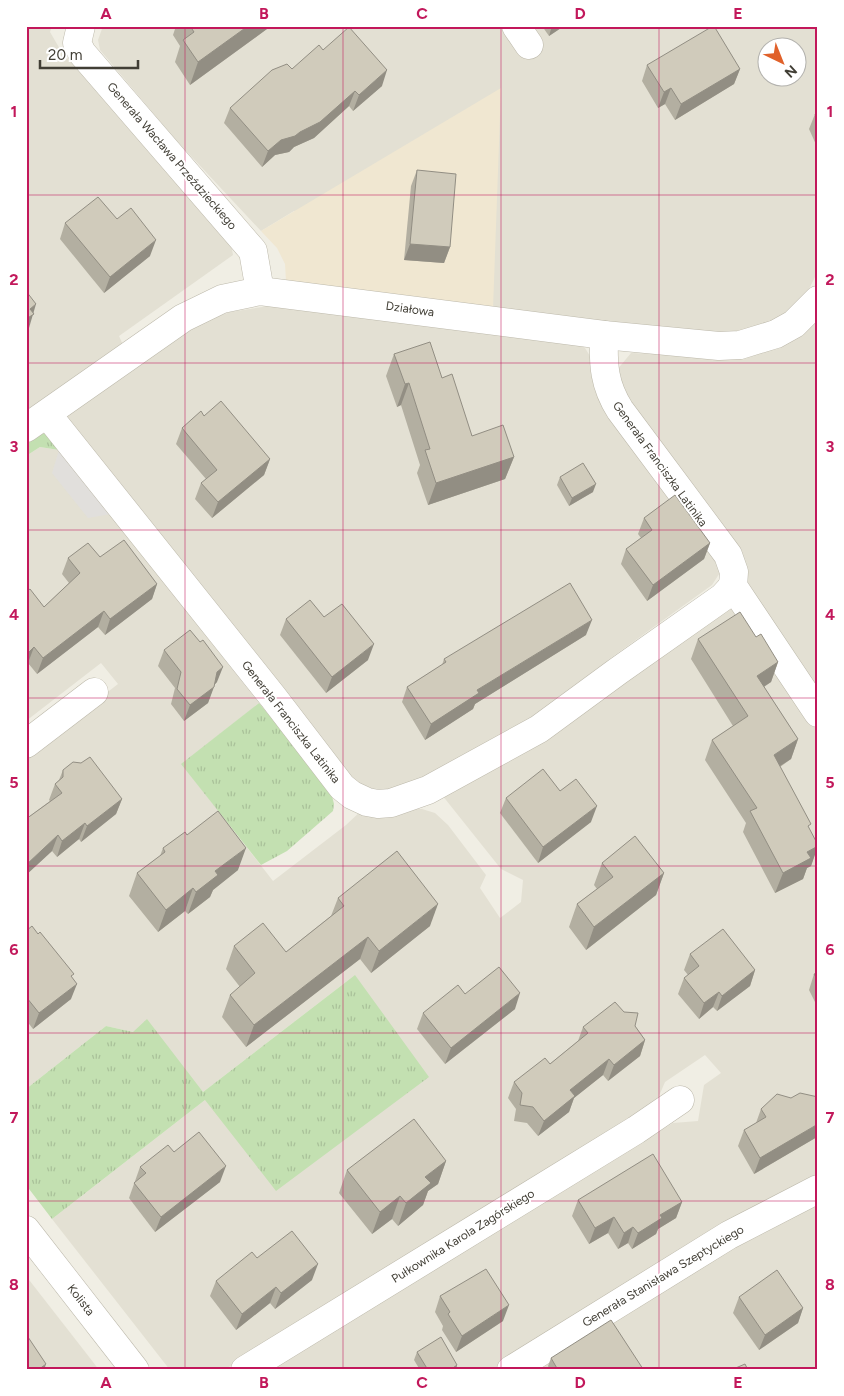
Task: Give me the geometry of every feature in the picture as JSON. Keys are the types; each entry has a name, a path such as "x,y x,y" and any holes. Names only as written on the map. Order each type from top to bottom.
{"street":[{"name":"Generała Wacława Przeździeckiego","path":"81,26 77,42 82,53 253,251 260,291"},
{"name":"Działowa","path":"36,421 183,318 222,299 260,291 604,336 719,346 740,345 768,338 788,328 810,310 818,300"},
{"name":"Generała Franciszka Latinika","path":"604,336 603,357 610,395 728,556 734,572 733,586 818,713"},
{"name":"Generała Franciszka Latinika","path":"36,421 267,690 342,787 352,795 367,802 378,804 391,803 428,790 539,729 723,597 733,586"},
{"path":"26,744 94,692"},
{"name":"Pułkownika Karola Zagórskiego","path":"246,1370 636,1130 680,1100"},
{"name":"Generała Stanisława Szeptyckiego","path":"511,1370 729,1235 818,1189"},
{"name":"Kolista","path":"26,1230 135,1370"}],"shaded area":[{"path":"26,26 52,26 50,32 64,56 75,64 231,244 233,255 119,336 123,345 26,413"},
{"path":"103,26 818,26 818,248 816,250 818,263 815,277 808,291 793,308 774,321 734,334 703,333 493,309 294,211 261,231 175,139 100,50 98,40"},
{"path":"501,88 493,309 286,281 285,264 277,248 261,231"},
{"path":"268,306 572,340 585,348 719,554 721,571 712,585 608,660 613,665 539,719 421,779 393,790 364,788 349,780 68,421 66,414 199,323 230,312"},
{"path":"818,317 818,694 622,401 616,371 631,353 733,357 778,348 810,328"},
{"path":"40,447 59,450 259,703 182,764 273,881 346,825 362,810 422,809 435,813 448,825 486,875 480,888 500,918 521,902 523,880 501,869 442,795 735,604 818,730 818,1182 611,1299 496,1370 267,1370 673,1123 698,1121 704,1085 721,1073 705,1055 665,1082 656,1103 515,1192 224,1370 170,1370 52,1219 205,1100 355,975 203,1092 133,1032 106,1026 26,1089 26,755 118,684 101,663 26,721 26,456"},
{"path":"59,450 111,514 88,518 52,473"},
{"path":"818,1199 818,1370 528,1370 638,1303"},
{"path":"26,1276 93,1362 99,1370 26,1370"}],"green space":[{"path":"38,433 47,434 59,450 40,447 26,456 26,441"},
{"path":"259,703 330,788 334,804 333,811 287,851 261,865 181,764"},
{"path":"355,975 429,1077 276,1191 205,1100 52,1219 26,1185 26,1089 106,1026 133,1032 147,1019 203,1092"}],"building":[{"path":"190,26 248,26 198,62 183,40 194,32"},
{"path":"713,26 740,69 681,104 671,88 664,92 647,65"},
{"path":"349,27 387,70 359,95 355,91 320,122 295,136 281,140 268,151 230,108 272,70 287,64 292,69 319,45 323,50"},
{"path":"417,170 456,174 450,247 410,244"},
{"path":"98,197 117,219 131,208 156,240 110,277 65,223"},
{"path":"26,291 36,304 30,309 34,314 26,319"},
{"path":"430,342 442,378 452,374 472,436 503,425 514,457 436,483 425,450 430,449 409,383 405,384 394,354"},
{"path":"221,401 270,459 218,502 201,483 217,470 182,428 201,411 204,416"},
{"path":"583,463 596,484 572,498 560,477"},
{"path":"675,495 710,543 653,585 626,549 652,530 644,518"},
{"path":"124,540 157,584 110,619 104,611 43,658 34,647 28,653 26,651 26,592 30,589 44,607 80,573 68,558 88,543 100,557"},
{"path":"570,583 592,620 477,690 479,693 431,724 407,687 446,662 444,659"},
{"path":"310,600 324,617 342,604 374,644 332,677 286,619"},
{"path":"740,612 756,637 761,634 778,662 757,676 798,739 774,755 811,824 808,826 818,845 807,852 811,858 783,873 750,811 757,808 712,740 748,716 698,639"},
{"path":"190,630 200,642 203,640 223,667 217,672 214,687 190,705 177,689 181,672 164,650"},
{"path":"90,757 122,799 87,826 85,823 62,841 58,835 26,865 26,819 62,793 55,784 63,777 63,770 73,762 81,763"},
{"path":"543,769 560,791 576,779 597,806 543,847 506,798"},
{"path":"218,811 246,848 215,871 218,875 196,892 193,888 166,910 137,873 165,852 163,848 185,832 187,835"},
{"path":"635,836 664,873 594,927 577,904 613,877 602,863"},
{"path":"397,851 438,904 379,951 368,937 254,1025 230,995 255,973 234,946 263,923 286,952 344,906 338,898"},
{"path":"32,926 38,934 40,932 74,974 71,976 77,984 39,1013 26,999 26,931"},
{"path":"723,929 755,970 722,996 719,992 704,1003 684,978 699,966 690,954"},
{"path":"499,967 520,993 451,1048 423,1013 458,985 465,994"},
{"path":"818,973 818,981 814,974"},
{"path":"615,1002 624,1012 638,1013 635,1026 645,1040 614,1065 609,1059 570,1090 575,1096 544,1121 533,1107 520,1105 522,1093 514,1082 545,1058 550,1064 588,1033 583,1027"},
{"path":"800,1093 818,1097 818,1124 760,1158 744,1130 766,1117 761,1109 777,1094 791,1098"},
{"path":"414,1119 446,1161 425,1177 431,1183 406,1203 400,1196 380,1212 347,1170"},
{"path":"199,1132 226,1166 161,1217 134,1183 146,1173 140,1167 168,1145 174,1152"},
{"path":"653,1154 682,1202 660,1215 662,1218 638,1233 633,1227 624,1233 614,1217 595,1228 578,1200"},
{"path":"292,1231 318,1264 281,1293 276,1287 242,1314 216,1281 252,1252 257,1258"},
{"path":"486,1269 509,1305 462,1336 448,1314 450,1312 440,1296"},
{"path":"777,1270 803,1308 765,1335 739,1297"},
{"path":"611,1320 643,1369 558,1370 551,1358"},
{"path":"26,1334 46,1364 38,1370 26,1370"},
{"path":"441,1337 457,1365 450,1370 428,1370 417,1352"},
{"path":"745,1364 748,1370 731,1370"}]}
